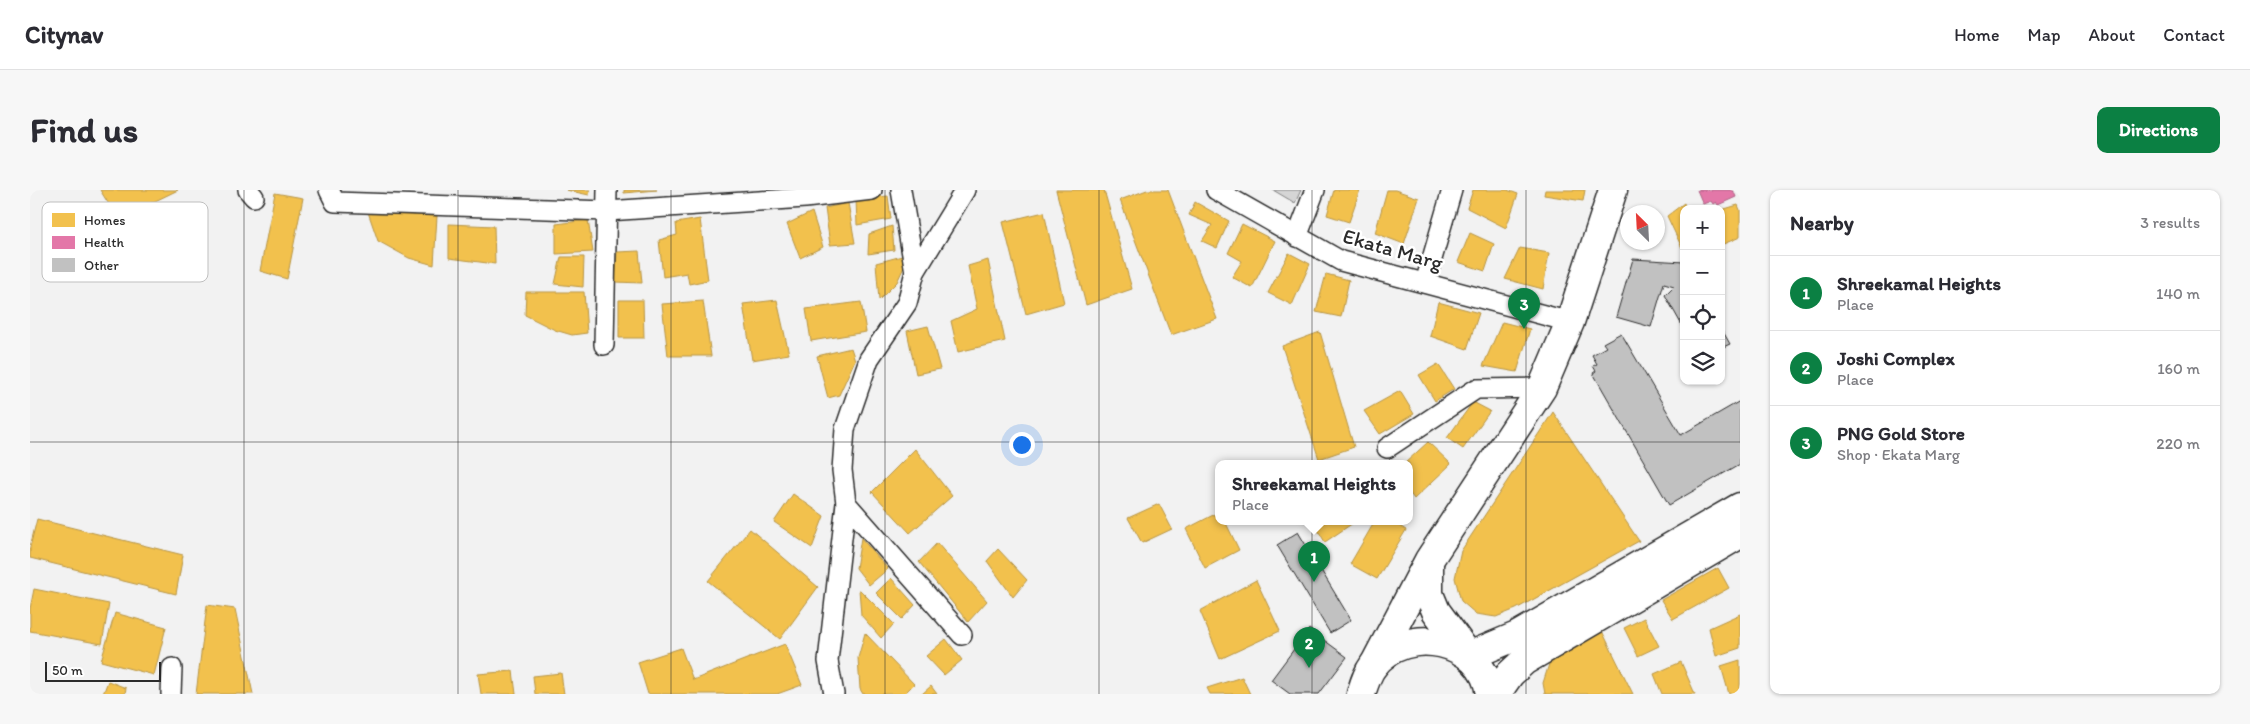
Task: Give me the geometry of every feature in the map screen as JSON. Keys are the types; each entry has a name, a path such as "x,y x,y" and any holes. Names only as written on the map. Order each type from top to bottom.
{"main road":[{"path":"1361,694 1365,679 1429,560 1542,388 1570,322 1613,190"},
{"path":"1469,656 1517,636 1740,507"},
{"path":"1496,694 1510,674 1524,661 1740,534"},
{"path":"1429,560 1429,594 1436,610 1480,669 1489,685 1490,694"},
{"path":"1374,665 1390,651 1409,642 1430,640 1451,645 1469,656"}],"street":[{"path":"329,190 335,202 608,211 710,197 872,190"},
{"path":"604,345 608,211 606,190"},
{"path":"901,190 915,272"},
{"path":"834,694 828,661 846,503 842,470 845,429 869,359 906,303 915,272 965,190"},
{"name":"Ekata Marg","path":"1216,190 1341,261 1570,322"},
{"path":"1297,237 1315,190"},
{"path":"1426,283 1452,190"},
{"path":"1386,448 1476,389 1542,388"},
{"path":"846,503 962,636"},
{"path":"171,694 172,668"}],"shaded area":[{"path":"1273,190 1301,190 1295,203"}],"building: Homes":[{"path":"100,190 178,190 153,202 107,202"},
{"path":"566,190 590,190 589,195"},
{"path":"624,190 657,190 624,193"},
{"path":"1056,190 1104,190 1132,289 1086,305"},
{"path":"1147,190 1168,190 1217,319 1171,335 1120,200"},
{"path":"1334,190 1360,190 1349,222 1327,215"},
{"path":"1387,190 1395,190 1419,198 1404,244 1375,233"},
{"path":"1473,190 1507,190 1518,194 1506,228 1467,208"},
{"path":"1545,190 1585,190 1583,201 1544,195"},
{"path":"275,193 303,198 287,279 260,271"},
{"path":"888,196 891,219 857,225 856,199"},
{"path":"1195,202 1229,221 1217,248 1202,241 1212,225 1189,215"},
{"path":"848,203 855,243 830,245 825,208"},
{"path":"1738,205 1740,210 1740,237 1725,243 1725,209"},
{"path":"1680,206 1680,244 1667,216"},
{"path":"368,212 437,216 434,265 409,258 378,241"},
{"path":"812,212 823,247 800,258 787,224"},
{"path":"1044,212 1064,303 1026,314 1003,222"},
{"path":"700,219 708,280 689,284 687,273 663,277 659,240 677,235 676,223"},
{"path":"588,220 593,252 556,254 556,224"},
{"path":"449,224 494,226 495,264 449,258"},
{"path":"1242,224 1275,241 1252,288 1232,277 1242,261 1228,253"},
{"path":"892,226 894,250 868,254 869,234"},
{"path":"1470,233 1494,244 1485,271 1458,262"},
{"path":"1520,248 1549,253 1543,289 1505,279"},
{"path":"639,251 642,283 615,282 617,252"},
{"path":"1289,253 1310,264 1292,305 1268,293"},
{"path":"902,256 904,267 897,282 879,300 876,263"},
{"path":"561,257 584,257 583,287 555,284"},
{"path":"988,260 1005,341 958,352 951,321 977,309 968,266"},
{"path":"1326,274 1349,280 1341,317 1316,312"},
{"path":"526,292 584,292 587,333 572,335 555,330 525,315"},
{"path":"619,300 643,300 644,338 619,338"},
{"path":"777,300 789,354 752,360 743,304"},
{"path":"703,301 711,356 668,356 662,304"},
{"path":"861,302 866,332 811,341 806,309"},
{"path":"1438,302 1479,313 1467,349 1430,336"},
{"path":"1502,322 1530,329 1517,372 1483,366"},
{"path":"928,326 940,369 916,374 907,331"},
{"path":"1320,332 1354,447 1319,459 1282,346"},
{"path":"851,348 855,360 839,395 828,398 817,356"},
{"path":"1438,364 1454,389 1435,401 1419,375"},
{"path":"1400,391 1414,414 1380,434 1364,411"},
{"path":"1473,402 1490,411 1463,449 1447,438"},
{"path":"1553,412 1639,541 1516,609 1496,617 1476,614 1461,601 1455,578 1461,551"},
{"path":"1428,442 1451,464 1414,499 1413,460 1408,460"},
{"path":"915,449 952,496 910,533 872,492"},
{"path":"793,494 824,516 812,548 774,522"},
{"path":"1159,504 1172,529 1142,543 1128,518"},
{"path":"1215,514 1215,525 1227,525 1239,550 1205,568 1186,529"},
{"path":"37,519 183,555 176,594 30,558 30,547"},
{"path":"1315,525 1350,525 1325,542"},
{"path":"1373,525 1398,525 1406,530 1377,579 1350,564"},
{"path":"750,529 818,587 780,639 708,581"},
{"path":"861,538 888,569 869,585 856,568"},
{"path":"937,543 987,601 968,622 919,562"},
{"path":"998,549 1027,580 1013,597 987,561"},
{"path":"1718,568 1729,588 1673,619 1661,600"},
{"path":"891,578 915,605 902,619 876,593"},
{"path":"1256,580 1280,631 1220,659 1200,611"},
{"path":"34,589 109,604 102,644 30,631 30,609"},
{"path":"859,589 894,624 881,638 861,615"},
{"path":"207,605 235,609 253,694 196,694"},
{"path":"115,613 166,627 154,675 101,661"},
{"path":"1740,614 1740,648 1716,656 1709,628"},
{"path":"1644,618 1659,646 1638,656 1624,628"},
{"path":"1602,631 1633,694 1545,694 1543,683 1550,661"},
{"path":"865,633 914,684 904,694 863,694 860,689 858,658"},
{"path":"946,639 962,660 944,675 926,656"},
{"path":"785,644 802,685 777,694 648,694 638,662 681,648 693,680"},
{"path":"1740,660 1740,693 1729,694 1721,666"},
{"path":"1681,662 1695,694 1662,694 1654,674"},
{"path":"513,671 516,694 481,694 478,674"},
{"path":"561,673 564,694 535,694 533,676"},
{"path":"1242,677 1250,694 1210,694 1207,688"},
{"path":"108,681 126,688 125,694 103,694"},
{"path":"931,686 937,694 922,694"}],"building: Health":[{"path":"1697,190 1733,190 1736,197 1718,205 1716,202 1713,204 1711,201 1703,204"}],"building: Other":[{"path":"1633,259 1680,262 1680,322 1665,295 1674,286 1664,283 1651,327 1616,317"},
{"path":"1621,333 1681,435 1740,401 1740,464 1669,505 1593,373 1596,371 1593,366 1597,364 1592,355 1606,347 1603,343"},
{"path":"1725,335 1730,344 1725,346"},
{"path":"1298,532 1351,620 1330,633 1277,545"},
{"path":"1309,629 1347,657 1319,694 1290,694 1271,680"}],"place":[{"name":"PNG Gold Store","path":"1524,329"},
{"name":"Shreekamal Heights","path":"1314,582"},
{"name":"Joshi Complex","path":"1309,668"}]}
